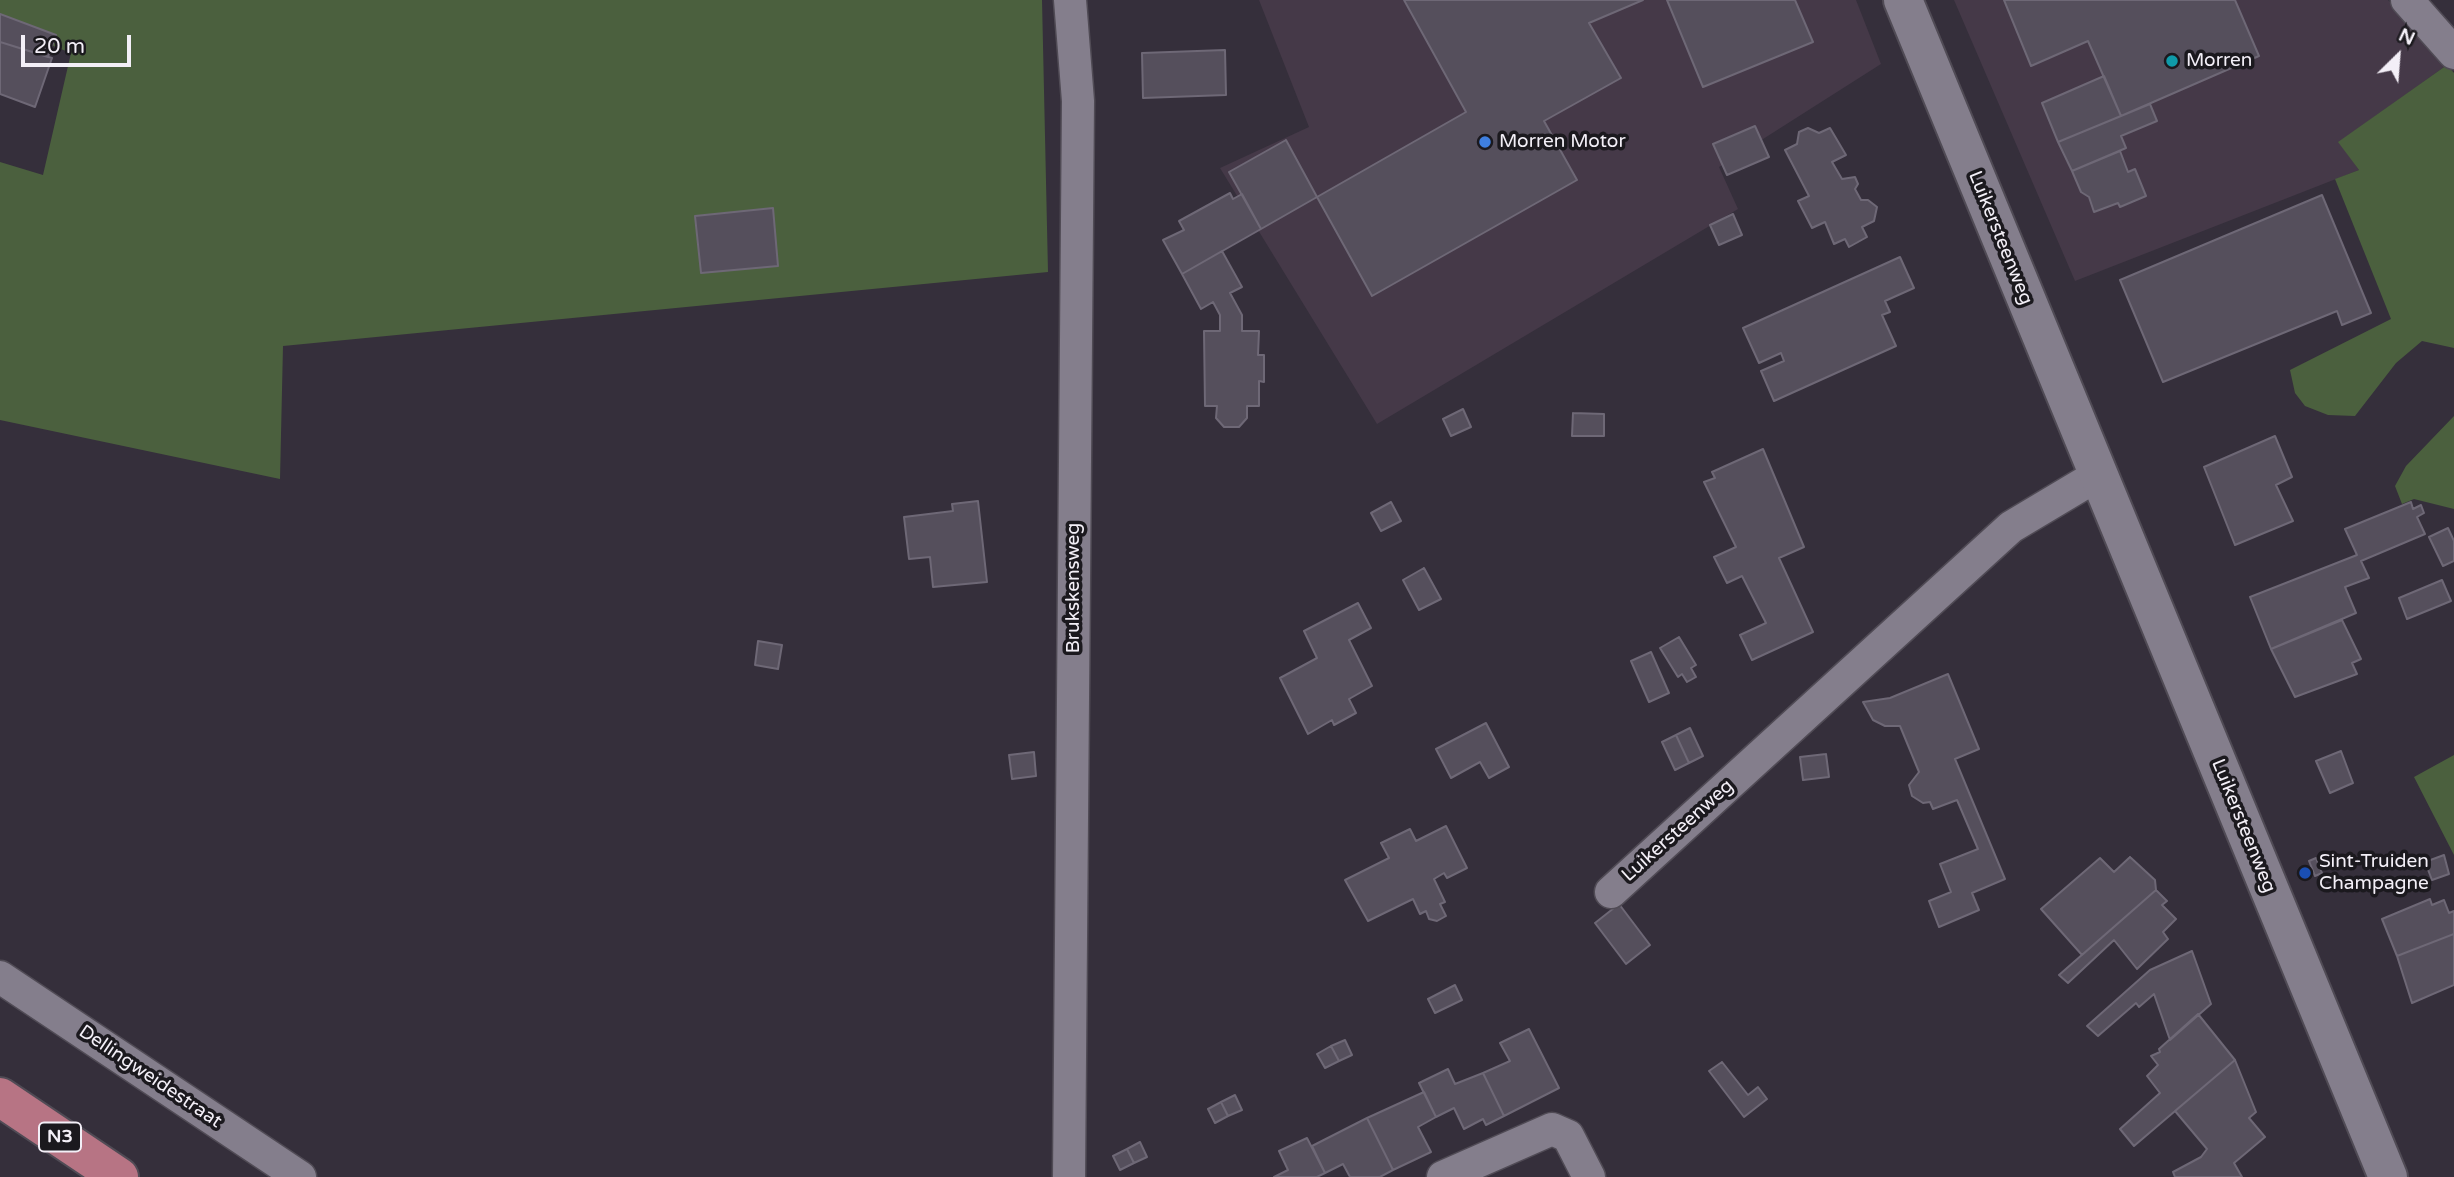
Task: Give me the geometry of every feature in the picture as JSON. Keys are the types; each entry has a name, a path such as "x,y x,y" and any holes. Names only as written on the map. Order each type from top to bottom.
{"main road":[{"name":"Luikersteenweg","path":"1903,0 2388,1177"},
{"name":"N3","path":"0,1097 119,1177"}],"street":[{"name":"Brukskensweg","path":"1069,1177 1078,100 1070,0"},
{"path":"2407,0 2454,53"},
{"name":"Luikersteenweg","path":"1611,892 2011,527 2098,475"},
{"name":"Dellingweidestraat","path":"0,977 300,1177"},
{"path":"1443,1177 1552,1129 1568,1136 1590,1177"}],"shaded area":[{"path":"1259,0 1856,0 1881,64 1719,167 1738,209 1377,424 1220,168 1309,127"},
{"path":"1954,0 2388,0 2447,65 2339,142 2359,170 2075,281"}],"green space":[{"path":"0,0 1042,0 1048,272 283,346 280,479 0,420 0,162 43,175 71,53 0,25"},
{"path":"2447,65 2454,73 2454,348 2422,341 2396,363 2355,416 2328,415 2305,406 2295,393 2290,370 2391,319 2335,179 2359,170 2338,142"},
{"path":"2454,416 2454,509 2414,499 2402,504 2395,486 2406,466"},
{"path":"2454,755 2454,855 2414,777"}],"building":[{"name":"Morren Motor","path":"1404,0 1643,0 1589,23 1621,78 1544,121 1577,180 1372,296 1317,197 1466,112"},
{"path":"1667,0 1795,0 1813,42 1703,87"},
{"name":"Morren","path":"2004,0 2235,0 2259,56 2121,116 2088,41 2031,66"},
{"path":"0,14 56,35 48,57 0,42"},
{"path":"0,42 52,58 35,107 0,94"},
{"path":"1225,50 1226,95 1143,98 1142,53"},
{"path":"2104,76 2121,116 2058,142 2042,103"},
{"path":"2150,104 2157,121 2121,136 2126,148 2072,171 2058,142"},
{"path":"1755,126 1769,157 1727,175 1713,144"},
{"path":"1808,128 1819,133 1830,128 1846,155 1832,162 1842,179 1855,177 1858,184 1855,189 1861,200 1868,200 1877,207 1874,221 1862,227 1867,237 1849,247 1845,239 1834,244 1825,222 1812,228 1798,201 1809,196 1785,150 1797,144 1799,132"},
{"path":"1286,140 1317,197 1261,229 1229,172"},
{"path":"2120,151 2128,172 2135,169 2146,196 2120,207 2118,203 2094,212 2089,197 2081,192 2072,171"},
{"path":"1230,193 1233,199 1242,194 1261,229 1182,274 1163,240 1184,230 1179,221"},
{"path":"2322,195 2371,313 2342,325 2337,311 2163,382 2120,280"},
{"path":"773,208 778,266 701,273 695,216"},
{"path":"1733,214 1742,235 1719,245 1710,225"},
{"path":"1222,251 1242,287 1230,293 1242,315 1242,331 1259,331 1258,355 1264,355 1264,382 1259,381 1259,406 1247,406 1247,418 1239,427 1224,427 1216,418 1217,406 1205,406 1204,331 1220,331 1220,315 1213,302 1201,309 1182,274"},
{"path":"1900,257 1914,288 1885,301 1890,312 1882,315 1896,346 1774,401 1761,371 1784,361 1781,353 1759,363 1743,328"},
{"path":"1463,409 1471,427 1451,436 1443,419"},
{"path":"1573,413 1604,414 1604,436 1572,436"},
{"path":"2275,436 2292,477 2276,485 2293,521 2235,545 2204,467"},
{"path":"1763,449 1804,547 1779,558 1813,632 1752,660 1740,635 1766,623 1742,576 1727,583 1714,557 1736,547 1704,482 1715,478 1712,472"},
{"path":"978,501 987,582 933,587 930,557 909,559 904,517 953,511 952,504"},
{"path":"1391,502 1401,521 1381,531 1371,513"},
{"path":"2411,502 2413,509 2421,505 2424,513 2417,517 2425,534 2361,561 2369,578 2345,587 2356,613 2271,649 2250,597 2357,555 2345,529"},
{"path":"2448,528 2454,541 2454,561 2443,566 2429,537"},
{"path":"1424,568 1441,599 1419,610 1403,580"},
{"path":"2442,580 2451,601 2407,619 2399,598"},
{"path":"1358,603 1371,628 1349,640 1372,686 1349,699 1356,713 1334,725 1332,720 1308,734 1280,678 1317,658 1304,631"},
{"path":"2342,620 2361,659 2352,663 2357,674 2295,697 2271,649"},
{"path":"1679,637 1696,665 1691,668 1696,677 1687,682 1682,674 1678,677 1660,648"},
{"path":"758,641 782,645 778,669 755,665"},
{"path":"1651,652 1669,693 1649,702 1631,661"},
{"path":"1948,674 1979,749 1955,759 2005,879 1972,893 1979,910 1939,927 1929,901 1951,892 1940,864 1978,849 1957,800 1933,809 1930,802 1923,803 1912,796 1909,785 1919,772 1900,726 1885,726 1873,720 1863,702 1890,698"},
{"path":"1486,723 1509,767 1489,778 1480,762 1451,778 1436,749"},
{"path":"1690,728 1703,756 1689,763 1676,735"},
{"path":"1676,735 1689,763 1675,770 1662,742"},
{"path":"2341,751 2353,783 2330,793 2316,761"},
{"path":"1034,752 1036,776 1012,779 1009,755"},
{"path":"1826,754 1829,777 1803,780 1800,757"},
{"path":"1446,826 1467,868 1447,878 1444,873 1434,879 1445,902 1440,904 1446,916 1437,921 1429,919 1426,911 1420,914 1413,899 1368,921 1345,880 1389,858 1381,843 1410,829 1416,841"},
{"path":"2444,855 2449,874 2432,880 2425,862"},
{"path":"2130,857 2155,880 2156,890 2082,955 2041,909 2100,858 2114,872"},
{"path":"2316,858 2322,873 2315,876 2309,861"},
{"path":"2156,890 2167,901 2162,905 2176,919 2163,932 2168,939 2137,969 2114,940 2068,983 2059,975"},
{"path":"2430,899 2432,905 2444,900 2449,913 2454,911 2454,934 2397,956 2382,919"},
{"path":"1619,904 1650,945 1626,964 1595,923"},
{"path":"2454,934 2454,985 2412,1003 2397,956"},
{"path":"2192,951 2211,1004 2170,1040 2154,994 2139,1007 2136,1003 2098,1036 2087,1026 2150,970"},
{"path":"1455,985 1462,1000 1435,1013 1428,999"},
{"path":"2198,1014 2235,1060 2134,1146 2120,1129 2160,1093 2147,1076 2158,1065 2151,1056 2160,1052 2159,1049"},
{"path":"1529,1029 1559,1088 1504,1116 1483,1073 1510,1061 1500,1043"},
{"path":"1345,1040 1352,1055 1339,1061 1331,1046"},
{"path":"1331,1046 1339,1061 1325,1068 1317,1054"},
{"path":"2235,1060 2256,1112 2249,1118 2265,1137 2234,1163 2242,1177 2175,1177 2173,1172 2201,1157 2207,1149 2175,1111"},
{"path":"1722,1062 1748,1095 1758,1087 1767,1099 1744,1117 1709,1071"},
{"path":"1448,1069 1455,1084 1483,1073 1504,1116 1486,1125 1483,1119 1464,1129 1454,1108 1436,1117 1419,1083"},
{"path":"1424,1092 1436,1117 1418,1127 1431,1152 1393,1170 1367,1118"},
{"path":"1235,1095 1242,1110 1228,1116 1221,1102"},
{"path":"1221,1102 1228,1116 1215,1123 1208,1109"},
{"path":"1367,1118 1393,1170 1380,1177 1350,1177 1343,1164 1325,1173 1312,1146"},
{"path":"1307,1138 1325,1173 1317,1177 1274,1177 1288,1170 1279,1151"},
{"path":"1140,1142 1147,1157 1134,1163 1127,1149"},
{"path":"1127,1149 1134,1163 1120,1170 1113,1156"}],"place":[{"name":"Morren","path":"2172,61"},
{"name":"Morren Motor","path":"1485,142"},
{"name":"Sint-Truiden Champagne","path":"2305,873"}]}
